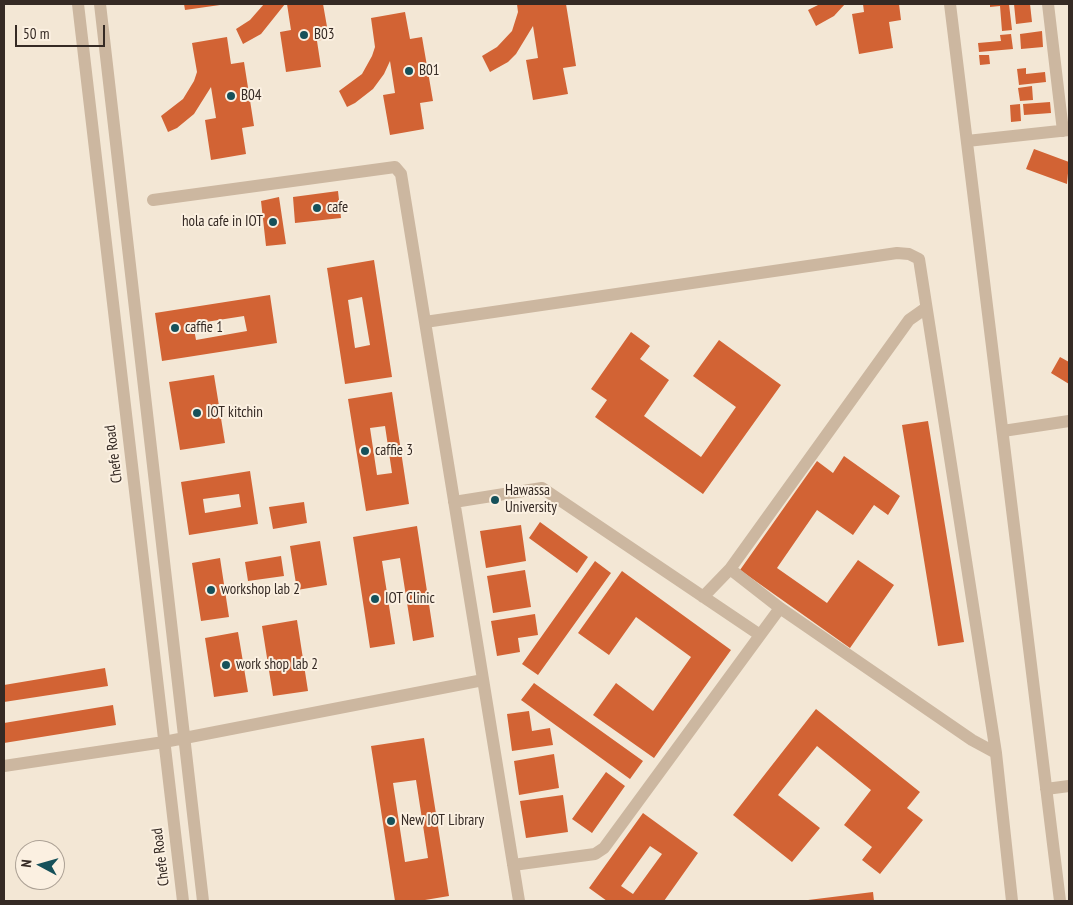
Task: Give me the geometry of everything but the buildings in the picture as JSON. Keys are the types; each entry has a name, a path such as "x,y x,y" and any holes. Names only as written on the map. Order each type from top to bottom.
{"street":[{"name":"Chefe Road","path":"78,4 183,901"},
{"path":"100,4 203,901"},
{"path":"950,4 1060,901"},
{"path":"967,141 1066,131 1048,4"},
{"path":"153,200 395,168 401,174 519,901"},
{"path":"425,322 897,253 909,254 919,259 996,752 1012,901"},
{"path":"703,597 730,569 909,320 926,308"},
{"path":"1002,431 1069,421"},
{"path":"454,502 542,488 760,635"},
{"path":"730,569 780,608 972,740 996,752"},
{"path":"513,865 595,854 604,848 780,608"},
{"path":"4,766 164,742 483,680"},
{"path":"1046,789 1069,786"}],"place":[{"name":"B03","path":"304,35"},
{"name":"B01","path":"409,71"},
{"name":"B04","path":"231,96"},
{"name":"cafe","path":"317,208"},
{"name":"hola cafe in IOT","path":"273,222"},
{"name":"caffie 1","path":"175,328"},
{"name":"IOT kitchin","path":"197,413"},
{"name":"caffie 3","path":"365,451"},
{"name":"Hawassa University","path":"495,500"},
{"name":"workshop lab 2","path":"211,590"},
{"name":"IOT Clinic","path":"375,599"},
{"name":"work shop lab 2","path":"226,665"},
{"name":"New IOT Library","path":"391,821"}]}
